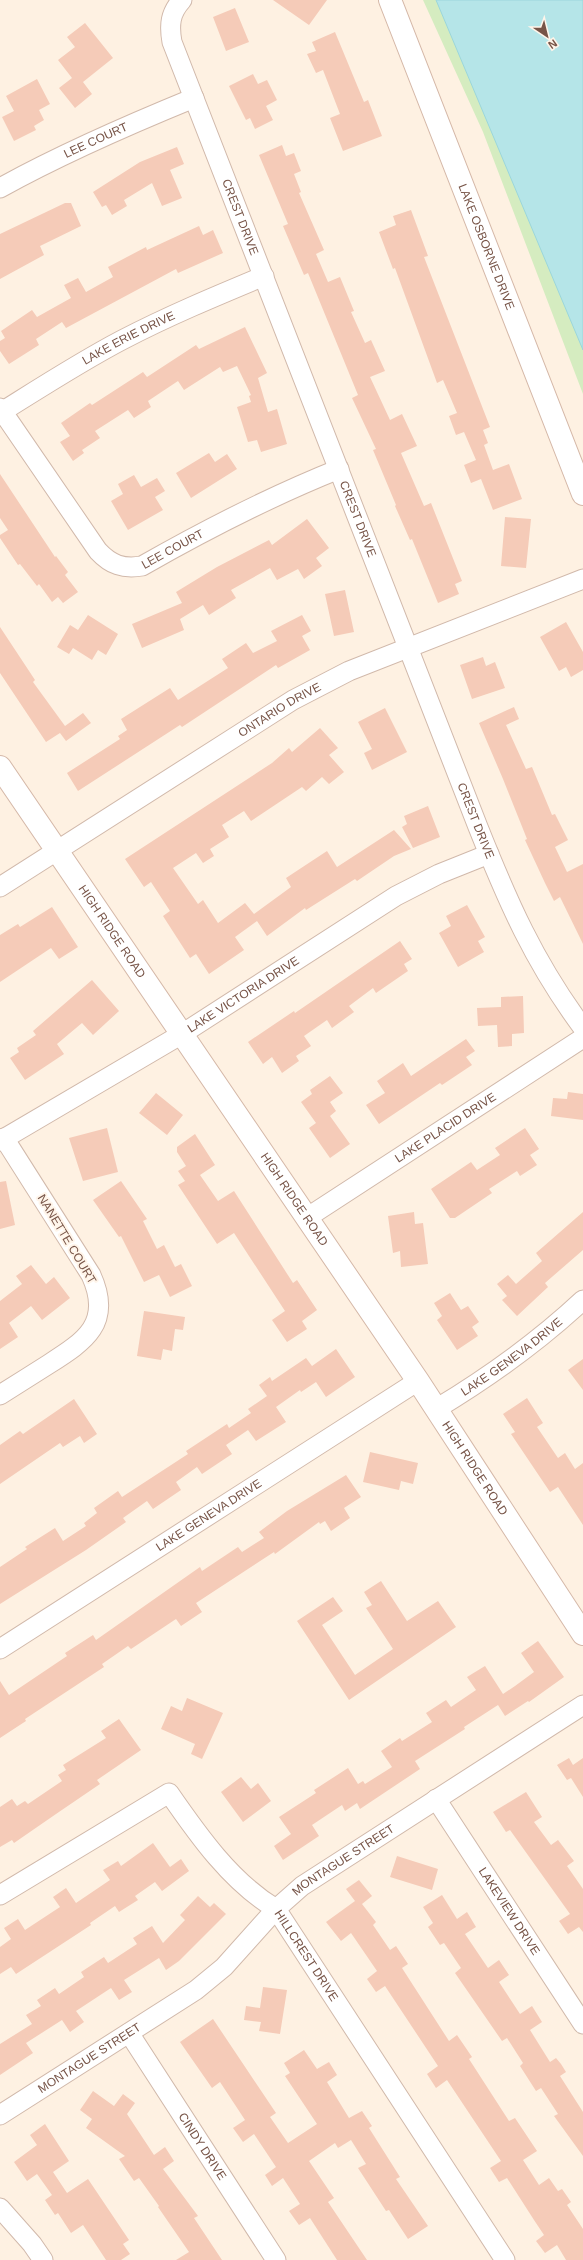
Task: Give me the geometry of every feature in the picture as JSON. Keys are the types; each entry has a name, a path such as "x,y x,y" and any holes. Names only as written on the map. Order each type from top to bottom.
{"street":[{"name":"CREST DRIVE","path":"182,0 176,6 171,17 170,29 172,42 512,911 533,953 558,994 583,1028"},
{"name":"LAKE OSBORNE DRIVE","path":"390,0 583,494"},
{"name":"LEE COURT","path":"0,188 73,150 134,122 194,98"},
{"name":"LAKE ERIE DRIVE","path":"1,411 62,373 122,340 200,302 264,276"},
{"name":"LEE COURT","path":"1,411 98,551 107,560 118,566 130,568 142,566 224,520 273,496 339,469"},
{"name":"ONTARIO DRIVE","path":"0,887 293,700 343,674 583,579"},
{"name":"HIGH RIDGE ROAD","path":"0,767 308,1217 418,1381 583,1634"},
{"name":"LAKE VICTORIA DRIVE","path":"2,1140 182,1034 396,896 439,874 489,854"},
{"name":"LAKE PLACID DRIVE","path":"308,1217 583,1038"},
{"name":"NANETTE COURT","path":"0,1395 84,1340 97,1319 99,1299 91,1275 2,1140"},
{"name":"LAKE GENEVA DRIVE","path":"436,1409 476,1385 520,1354 583,1300"},
{"name":"LAKE GENEVA DRIVE","path":"0,1649 418,1381"},
{"name":"MONTAGUE STREET","path":"0,2115 196,1990 224,1967 276,1909 302,1886 583,1705"},
{"name":"HILLCREST DRIVE","path":"0,1894 169,1793 197,1832 228,1869 264,1902 276,1909 505,2260"},
{"name":"LAKEVIEW DRIVE","path":"436,1799 583,2024"},
{"name":"CINDY DRIVE","path":"128,2033 276,2260"},
{"path":"0,2208 32,2244 43,2260"}],"green space":[{"path":"423,0 583,0 583,394 483,132"}],"water":[{"path":"436,0 583,0 583,350"}],"building":[{"path":"273,0 327,0 309,25"},
{"path":"235,8 249,42 226,51 213,17"},
{"path":"85,23 113,58 83,82 92,94 75,108 59,88 72,78 58,60 75,47 67,37"},
{"path":"335,32 364,102 368,100 382,136 343,151 330,118 340,114 323,70 316,73 307,54 316,51 312,42"},
{"path":"253,74 258,84 267,80 277,100 266,106 273,120 255,129 250,118 246,120 229,86"},
{"path":"37,79 50,104 39,110 44,120 34,126 36,130 14,141 2,117 14,111 6,96"},
{"path":"282,145 286,156 294,153 301,171 294,174 301,192 299,193 324,250 316,254 328,282 340,277 354,311 351,312 365,343 371,340 385,371 370,377 390,420 402,414 417,446 401,453 424,506 431,503 462,581 455,584 459,594 438,603 412,539 410,540 395,506 396,505 373,450 376,449 352,398 358,395 308,273 304,275 283,226 288,224 259,155"},
{"path":"177,147 184,164 170,170 182,198 162,206 152,183 124,200 127,206 112,215 106,205 102,207 93,192 140,162"},
{"path":"65,203 71,203 81,226 40,246 44,255 0,279 0,234"},
{"path":"411,210 428,256 424,257 490,427 483,430 488,443 484,445 493,470 509,464 522,499 493,510 481,479 471,483 464,465 476,460 464,432 456,435 449,416 457,413 443,380 437,383 395,268 393,269 379,232 396,225 393,216"},
{"path":"199,226 203,235 213,230 223,253 178,273 176,269 66,328 62,322 36,339 39,345 9,364 0,351 0,341 5,338 1,331 32,310 37,317 71,298 64,285 78,278 86,292 113,277 108,267 146,247 147,250"},
{"path":"245,327 267,373 258,378 268,412 277,409 287,444 261,452 257,440 248,442 237,407 251,402 249,396 251,395 237,366 223,372 220,367 184,390 178,381 148,401 151,407 134,418 128,410 95,431 100,438 82,450 84,453 73,461 60,442 70,436 61,423 90,403 92,405 143,372 147,377 196,345 199,349"},
{"path":"209,453 215,462 227,454 237,469 191,498 176,473"},
{"path":"0,474 55,557 56,556 68,572 65,575 78,592 63,603 58,597 52,602 39,584 37,586 20,564 18,565 0,538 0,535 8,530 0,518"},
{"path":"134,475 141,487 157,478 165,491 155,497 163,510 128,530 111,501 123,494 118,484"},
{"path":"505,517 531,519 526,568 501,566"},
{"path":"307,519 329,548 316,558 322,566 304,579 298,569 277,580 270,568 231,590 236,598 209,615 203,605 180,619 184,630 142,648 132,624 182,603 176,592 217,567 269,540 272,545"},
{"path":"345,590 354,632 334,636 325,594"},
{"path":"88,615 118,634 106,655 98,650 92,660 73,648 69,654 57,647 70,625 78,630"},
{"path":"302,615 311,631 302,636 310,650 278,668 276,665 182,727 180,725 78,791 67,773 120,739 118,736 127,730 121,719 170,688 178,700 228,668 222,659 246,643 253,653 277,641 271,631"},
{"path":"566,622 583,652 583,670 571,677 566,667 559,671 540,637"},
{"path":"0,627 35,680 33,682 65,726 83,713 91,723 66,741 60,733 46,742 0,673"},
{"path":"483,657 486,666 495,662 505,688 472,699 460,665"},
{"path":"514,707 519,719 506,725 526,769 532,767 552,815 555,814 568,840 555,847 567,872 583,864 583,944 560,897 554,901 545,883 525,840 527,839 479,723"},
{"path":"385,708 407,752 372,770 364,753 372,749 358,722"},
{"path":"320,728 338,748 329,755 344,772 329,784 322,777 306,791 302,787 251,821 244,811 222,825 229,837 210,849 214,856 203,863 196,853 173,868 198,904 203,900 218,923 245,903 254,914 291,887 286,878 327,851 337,867 394,830 411,849 394,856 357,881 355,879 306,910 305,908 267,936 257,921 235,937 244,950 209,974 196,954 190,958 163,916 170,911 151,882 144,887 125,859 272,763 289,748 292,752"},
{"path":"428,806 440,837 413,848 402,827 407,824 404,816"},
{"path":"467,905 485,937 478,941 484,952 458,967 439,933 451,926 446,916"},
{"path":"52,907 78,947 59,959 51,948 0,982 0,935 18,924 20,927"},
{"path":"400,941 412,959 404,964 408,971 376,993 373,988 349,1006 354,1012 332,1028 327,1020 304,1036 311,1046 296,1056 299,1061 282,1073 272,1057 263,1064 248,1042 294,1011 295,1013"},
{"path":"92,980 119,1011 93,1035 82,1023 57,1044 64,1054 25,1080 10,1058 19,1052 17,1048 36,1035 33,1031"},
{"path":"523,996 524,1033 512,1034 512,1046 498,1047 497,1025 478,1026 477,1008 501,1007 501,997"},
{"path":"466,1039 475,1051 466,1057 472,1065 442,1085 440,1083 379,1124 366,1105 385,1093 377,1081 403,1063 411,1076"},
{"path":"330,1076 343,1093 330,1102 336,1111 330,1116 350,1144 330,1158 309,1128 316,1123 301,1102 312,1094 310,1090"},
{"path":"568,1092 583,1094 583,1120 551,1116 553,1098 567,1099"},
{"path":"156,1093 183,1115 167,1135 139,1113"},
{"path":"107,1128 118,1172 83,1181 69,1138"},
{"path":"525,1128 539,1149 530,1155 537,1165 520,1176 517,1171 489,1189 492,1193 455,1218 450,1218 431,1189 471,1162 477,1170 500,1155 495,1148"},
{"path":"195,1134 215,1165 200,1175 218,1201 234,1191 293,1283 297,1280 317,1310 302,1321 307,1329 287,1342 272,1320 285,1311 234,1233 217,1244 178,1185 185,1181 178,1171 186,1166 177,1152 177,1147"},
{"path":"6,1181 15,1225 0,1229 0,1182"},
{"path":"121,1181 147,1219 143,1221 157,1249 164,1245 175,1267 181,1264 192,1286 170,1297 159,1275 144,1282 121,1236 119,1237 93,1200"},
{"path":"414,1212 415,1224 423,1223 428,1264 401,1267 400,1251 393,1253 388,1216"},
{"path":"583,1212 583,1250 545,1283 548,1287 517,1316 502,1300 507,1296 497,1284 508,1275 516,1284 542,1261 536,1253"},
{"path":"31,1265 46,1284 54,1277 70,1298 42,1320 31,1306 9,1323 18,1337 0,1349 0,1301 22,1284 16,1276"},
{"path":"450,1293 461,1310 468,1306 479,1322 472,1327 478,1336 457,1350 437,1320 442,1316 434,1303"},
{"path":"144,1311 185,1317 183,1330 175,1329 172,1351 163,1349 161,1360 137,1356"},
{"path":"336,1349 355,1377 326,1397 316,1382 301,1392 300,1390 276,1407 286,1422 256,1441 248,1430 226,1445 232,1454 202,1474 197,1467 176,1482 181,1490 153,1509 147,1501 123,1518 126,1522 86,1550 0,1604 0,1567 27,1549 25,1547 55,1528 63,1541 86,1526 84,1523 97,1513 94,1508 118,1491 122,1497 188,1454 186,1451 227,1424 229,1428 251,1413 248,1409 267,1396 259,1385 270,1377 272,1381 306,1358 312,1366"},
{"path":"583,1359 583,1390 568,1370"},
{"path":"527,1398 543,1423 537,1427 558,1458 565,1453 575,1469 583,1463 583,1525 558,1487 550,1492 511,1434 515,1432 503,1414"},
{"path":"74,1399 97,1434 84,1443 80,1436 63,1447 60,1443 0,1484 0,1445 20,1431 23,1434"},
{"path":"370,1452 418,1463 413,1484 401,1481 399,1490 363,1482"},
{"path":"346,1475 361,1497 344,1508 350,1518 331,1531 325,1521 320,1524 319,1522 275,1554 274,1552 196,1603 202,1612 181,1626 176,1619 131,1649 128,1646 102,1664 104,1667 25,1719 26,1721 0,1738 0,1681 9,1695 67,1656 65,1653 93,1635 96,1640 200,1567 202,1571 238,1547 242,1552 264,1538 259,1532 287,1511"},
{"path":"381,1581 407,1621 438,1601 456,1627 349,1700 297,1621 333,1597 343,1611 322,1625 355,1675 393,1649 366,1608 372,1605 364,1592"},
{"path":"538,1641 564,1677 529,1702 528,1701 505,1716 498,1705 464,1727 465,1729 415,1761 420,1769 360,1809 357,1803 345,1811 342,1805 312,1825 319,1836 283,1860 274,1846 291,1834 279,1817 316,1793 314,1790 348,1768 358,1784 363,1781 365,1784 392,1767 381,1751 400,1738 402,1741 432,1722 426,1713 446,1700 451,1707 476,1690 467,1677 485,1666 503,1694 515,1686 534,1672 521,1653"},
{"path":"187,1698 223,1713 202,1759 191,1754 195,1744 161,1729 171,1706 182,1711"},
{"path":"119,1719 141,1750 97,1780 100,1784 14,1843 12,1840 0,1847 0,1807 12,1799 17,1806 25,1801 28,1804 62,1781 58,1775 66,1770 63,1765 106,1738 101,1731"},
{"path":"569,1758 573,1765 583,1758 583,1797 571,1778 567,1780 557,1765"},
{"path":"241,1777 251,1789 258,1783 271,1801 243,1822 221,1792"},
{"path":"526,1792 542,1817 534,1822 551,1845 558,1840 574,1861 567,1866 583,1889 583,1932 579,1927 568,1934 559,1921 570,1914 510,1830 506,1832 493,1812"},
{"path":"153,1843 170,1867 181,1859 189,1871 162,1891 155,1882 135,1896 138,1900 119,1912 115,1906 90,1923 91,1925 16,1974 11,1967 0,1974 0,1947 11,1939 4,1928 18,1919 25,1930 60,1907 53,1897 66,1888 76,1903 110,1880 103,1870 118,1861 121,1866"},
{"path":"397,1856 438,1869 432,1890 390,1877"},
{"path":"359,1880 372,1896 362,1904 376,1922 373,1925 390,1950 396,1946 408,1964 402,1968 449,2041 457,2035 472,2057 469,2059 509,2121 515,2118 537,2151 523,2160 539,2185 549,2178 558,2191 562,2189 571,2202 567,2205 583,2229 583,2260 566,2260 557,2245 545,2253 536,2241 544,2235 507,2178 499,2182 490,2168 501,2161 447,2080 436,2088 427,2074 438,2066 385,1986 376,1992 367,1979 377,1971 351,1933 341,1941 326,1922 355,1901 346,1889"},
{"path":"442,1895 457,1919 467,1912 476,1927 465,1934 488,1968 499,1960 509,1975 499,1982 520,2014 532,2006 542,2022 530,2030 550,2062 556,2058 561,2064 566,2072 560,2076 583,2112 583,2156 554,2116 558,2114 541,2088 536,2091 520,2066 523,2063 507,2038 502,2041 455,1973 461,1968 444,1943 440,1945 428,1927 433,1923 423,1907"},
{"path":"198,1896 210,1907 214,1903 226,1914 179,1961 166,1970 159,1958 124,1980 132,1992 119,2000 111,1988 76,2011 84,2022 70,2032 62,2020 26,2043 33,2053 0,2075 0,2044 32,2024 26,2015 41,2006 37,2000 55,1988 59,1994 84,1977 81,1972 104,1957 108,1963 137,1944 133,1938 152,1926 163,1943 185,1920 180,1915"},
{"path":"263,1987 287,1990 280,2034 259,2031 261,2022 244,2020 246,2006 260,2008"},
{"path":"213,2019 276,2113 270,2117 288,2143 317,2124 285,2076 290,2073 284,2063 304,2050 317,2069 329,2062 337,2075 327,2082 349,2118 362,2111 372,2126 369,2128 400,2177 396,2179 428,2226 408,2239 389,2210 386,2211 358,2168 366,2164 351,2140 338,2148 335,2143 309,2161 334,2198 328,2202 367,2260 337,2260 310,2218 299,2225 289,2211 300,2204 283,2178 272,2186 265,2175 276,2167 254,2134 243,2142 233,2128 245,2120 220,2082 212,2088 180,2042"},
{"path":"93,2091 114,2106 123,2094 135,2103 127,2114 154,2155 165,2147 174,2161 163,2169 198,2216 194,2218 222,2260 176,2260 189,2252 139,2178 134,2181 119,2159 125,2156 86,2128 92,2119 80,2110"},
{"path":"45,2124 69,2161 53,2172 67,2193 88,2179 129,2240 123,2244 130,2254 121,2260 106,2260 83,2225 71,2233 58,2213 55,2215 45,2200 52,2195 37,2174 27,2181 14,2162 37,2145 30,2135"}]}
